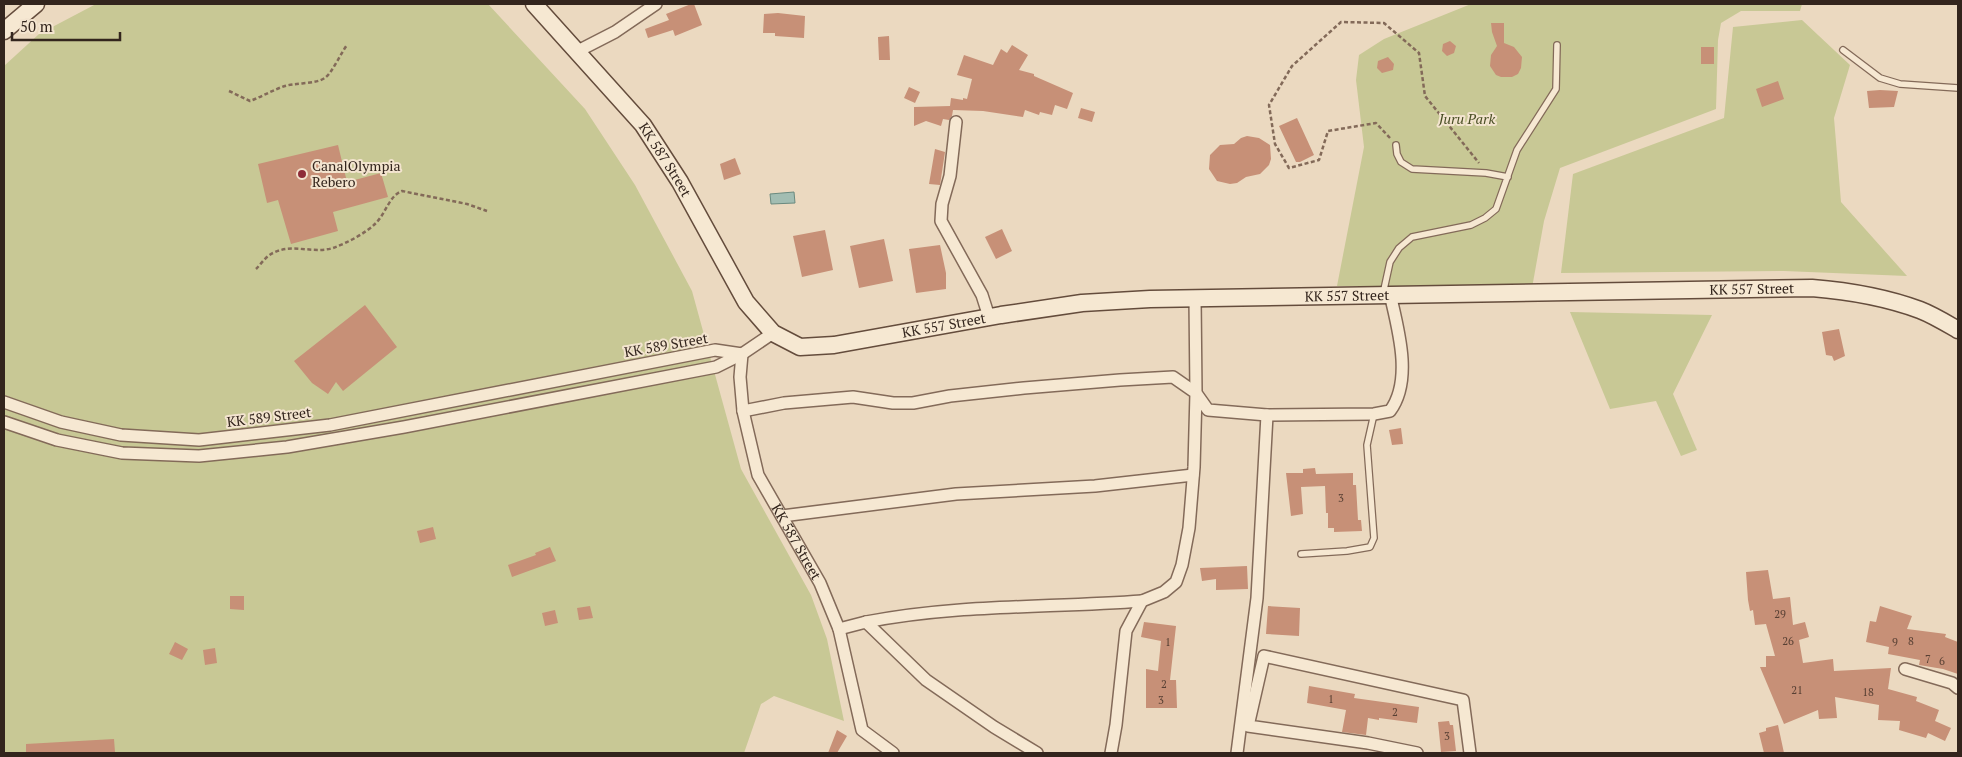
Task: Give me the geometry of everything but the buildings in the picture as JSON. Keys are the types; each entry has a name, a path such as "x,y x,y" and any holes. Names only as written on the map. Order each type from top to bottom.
{"street":[{"path":"4,31 36,4"},
{"name":"KK 587 Street","path":"534,4 643,124 680,182 746,302 773,333"},
{"path":"576,52 615,32 656,4"},
{"path":"956,122 950,176 942,204 941,221 982,295 989,317"},
{"name":"KK 557 Street","path":"773,333 800,347 834,345 989,317 1082,303 1195,298 1812,288 1849,291 1884,298 1921,310 1958,330"},
{"path":"743,411 784,403 852,397 893,403 913,403 950,396 1024,388 1120,380 1173,378 1196,393 1208,410 1267,415 1374,414 1390,411 1397,402 1402,382 1400,338 1386,294"},
{"path":"839,629 904,615 974,608 1142,602 1164,592 1176,582 1182,565 1189,528 1193,475 1196,393 1195,298"},
{"path":"4,422 57,440 122,453 200,456 287,447 404,427 716,367 742,354 773,333"},
{"name":"KK 589 Street","path":"4,402 61,422 121,435 199,440 330,425 715,350 742,354"},
{"name":"KK 587 Street","path":"742,354 740,376 743,411 758,475 820,583 839,629 862,730 893,753"},
{"path":"1237,753 1257,598 1267,415"},
{"path":"782,516 956,494 1094,486 1193,475"},
{"path":"1111,753 1116,725 1126,631 1142,602"},
{"path":"866,622 926,680 994,728 1037,753"},
{"path":"1417,753 1367,748 1248,726 1264,656 1463,700 1470,753"},
{"path":"1906,669 1952,683 1958,688"}],"lane":[{"path":"1386,294 1390,262 1399,248 1412,237 1471,224 1484,218 1496,209 1518,150 1556,89 1557,45"},
{"path":"1843,50 1880,78 1900,84 1958,88"},
{"path":"1396,145 1397,154 1401,162 1412,169 1486,173 1508,177"},
{"path":"1300,554 1346,551 1370,547 1374,538 1367,445 1374,414"}],"path":[{"path":"1396,145 1376,123 1328,131 1319,160 1289,168 1275,144 1269,105 1292,66 1341,22 1384,23 1419,53 1425,96 1486,173"},
{"path":"229,91 250,102 281,87 321,81 328,76 347,45"},
{"path":"256,268 271,253 284,249 315,250 333,248 360,234 376,224 396,193 402,191 467,204 487,212"}],"green space":[{"path":"96,4 488,4 585,109 635,185 692,291 741,469 811,595 827,639 844,721 774,696 761,704 744,753 4,753 4,66 39,34"},
{"name":"Juru Park","path":"1471,4 1802,4 1800,11 1741,11 1721,23 1718,40 1716,109 1560,168 1544,221 1532,288 1337,286 1364,147 1356,80 1359,55 1384,39"},
{"path":"1802,20 1850,65 1834,118 1841,202 1907,276 1784,271 1561,273 1573,174 1724,118 1733,27"},
{"path":"1570,312 1712,315 1673,394 1697,450 1681,456 1656,401 1610,409"}],"shaded area":[{"path":"794,192 795,203 771,204 770,194"}],"place":[{"name":"CanalOlympia Rebero","path":"302,174"}]}
